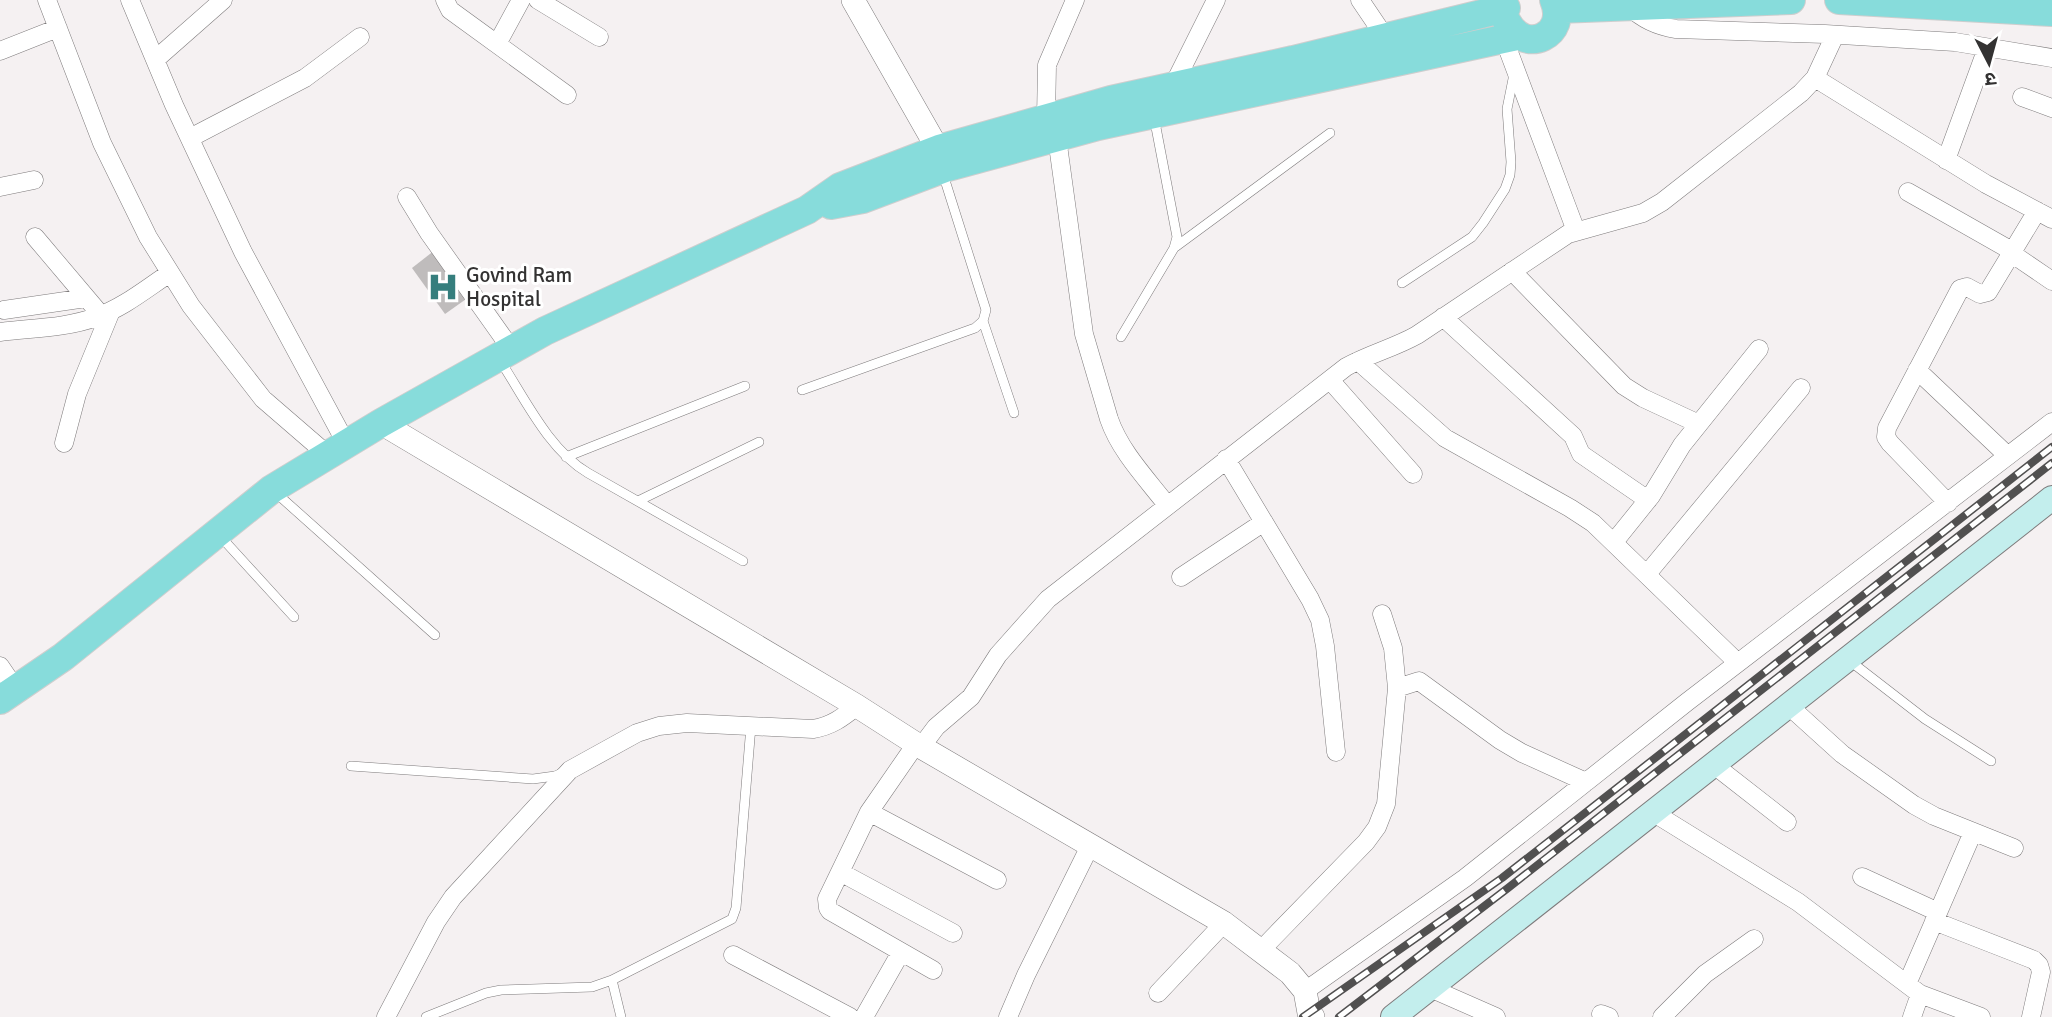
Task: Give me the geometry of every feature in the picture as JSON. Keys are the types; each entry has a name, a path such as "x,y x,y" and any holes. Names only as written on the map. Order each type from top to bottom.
{"main road":[{"path":"1051,128 1098,126 1154,115 1511,37 1535,40 1544,37 1555,25 1556,5 1628,6 1791,0"},
{"path":"1839,0 2052,12"},
{"path":"5,685 63,657 272,489 545,331 807,210 840,187 943,162 1051,128 1111,100 1385,37 1508,4 1506,21 1511,29 1511,37"},
{"path":"1393,1017 2052,498"}],"street":[{"path":"47,0 102,143 148,237 191,306 263,399 338,450"},
{"path":"130,0 190,138 338,450"},
{"path":"156,59 223,0"},
{"path":"445,0 450,10 567,94"},
{"path":"497,44 521,0"},
{"path":"538,0 599,37"},
{"path":"853,0 943,162"},
{"path":"1075,0 1047,65 1051,128 1084,334 1113,432 1167,505"},
{"path":"1173,86 1216,0"},
{"path":"1360,0 1385,37"},
{"path":"1628,6 1643,19 1676,29 1955,42 2052,58"},
{"path":"0,51 58,28"},
{"path":"933,970 828,908 827,899 869,812 918,746 971,697 998,655 1048,599 1226,459 1357,361 1401,344 1557,240 1576,231 1652,209 1787,105 1815,78 1835,35"},
{"path":"190,138 305,78 360,37"},
{"path":"1511,37 1515,69 1576,231"},
{"path":"1946,160 1987,48"},
{"path":"1815,78 1986,184 2045,215 2012,252 1988,292 1980,294 1967,286 1960,289 1887,428 1886,437 1948,503"},
{"path":"2022,97 2052,108"},
{"path":"0,187 34,180"},
{"path":"1908,192 2012,252 2052,281"},
{"path":"407,197 505,354"},
{"path":"35,237 86,298 106,313"},
{"path":"1512,271 1624,386 1643,398 1699,424"},
{"path":"0,332 78,322 106,313 170,272"},
{"path":"4,310 86,298"},
{"path":"64,443 80,386 106,313"},
{"path":"1443,317 1573,436 1581,454 1648,500"},
{"path":"1614,542 1648,500 1682,445 1759,349"},
{"path":"1357,361 1445,438 1593,523 1738,663"},
{"path":"1917,370 2008,456"},
{"path":"1330,380 1413,474"},
{"path":"1647,575 1801,388"},
{"path":"1305,991 1465,878 1738,663 2052,422"},
{"path":"381,424 857,706 918,746 1224,923 1290,973 1305,991 1309,1013 1313,1017"},
{"path":"1226,459 1320,620 1336,752"},
{"path":"1181,577 1264,522"},
{"path":"1261,951 1366,842 1377,827 1386,804 1397,688 1393,648 1382,614"},
{"path":"1397,688 1419,681 1500,740 1586,782"},
{"path":"386,1017 448,904 570,770 637,733 659,726 687,723 813,729 838,721 857,706"},
{"path":"1789,706 1842,754 1914,805 1934,816 2014,848"},
{"path":"1714,765 1787,822"},
{"path":"869,812 997,880"},
{"path":"1654,813 1798,902 1913,988 1981,1017"},
{"path":"1912,1017 1913,988 1936,917 1973,832"},
{"path":"1008,1017 1091,844"},
{"path":"840,872 953,933"},
{"path":"1862,877 1936,917 2034,960 2041,972 2044,998 2031,1017"},
{"path":"1158,993 1224,923"},
{"path":"1662,1017 1698,979 1754,939"},
{"path":"864,1017 901,952"},
{"path":"733,955 850,1017"},
{"path":"1430,988 1496,1017"}],"lane":[{"path":"1402,283 1472,237 1505,189 1511,162 1507,109 1515,69"},
{"path":"1121,337 1174,248 1177,237 1154,115"},
{"path":"1174,248 1330,133"},
{"path":"802,390 975,328 983,321 986,310 943,162"},
{"path":"983,321 1014,412"},
{"path":"505,354 551,439 566,457 580,468 743,561"},
{"path":"566,457 745,386"},
{"path":"638,501 759,442"},
{"path":"272,489 435,635"},
{"path":"217,533 294,617"},
{"path":"1847,660 1925,719 1991,761"},
{"path":"426,1017 494,991 592,987 612,980 732,919 751,726"},
{"path":"351,766 533,779 555,776 570,770"},
{"path":"612,980 621,1017"}],"building":[{"path":"435,250 469,297 445,314 412,268"}],"railway":[{"path":"1303,1017 1502,878 2052,447"},
{"path":"1339,1017 2052,463"}],"place":[{"name":"Govind Ram Hospital","path":"443,287"}]}
